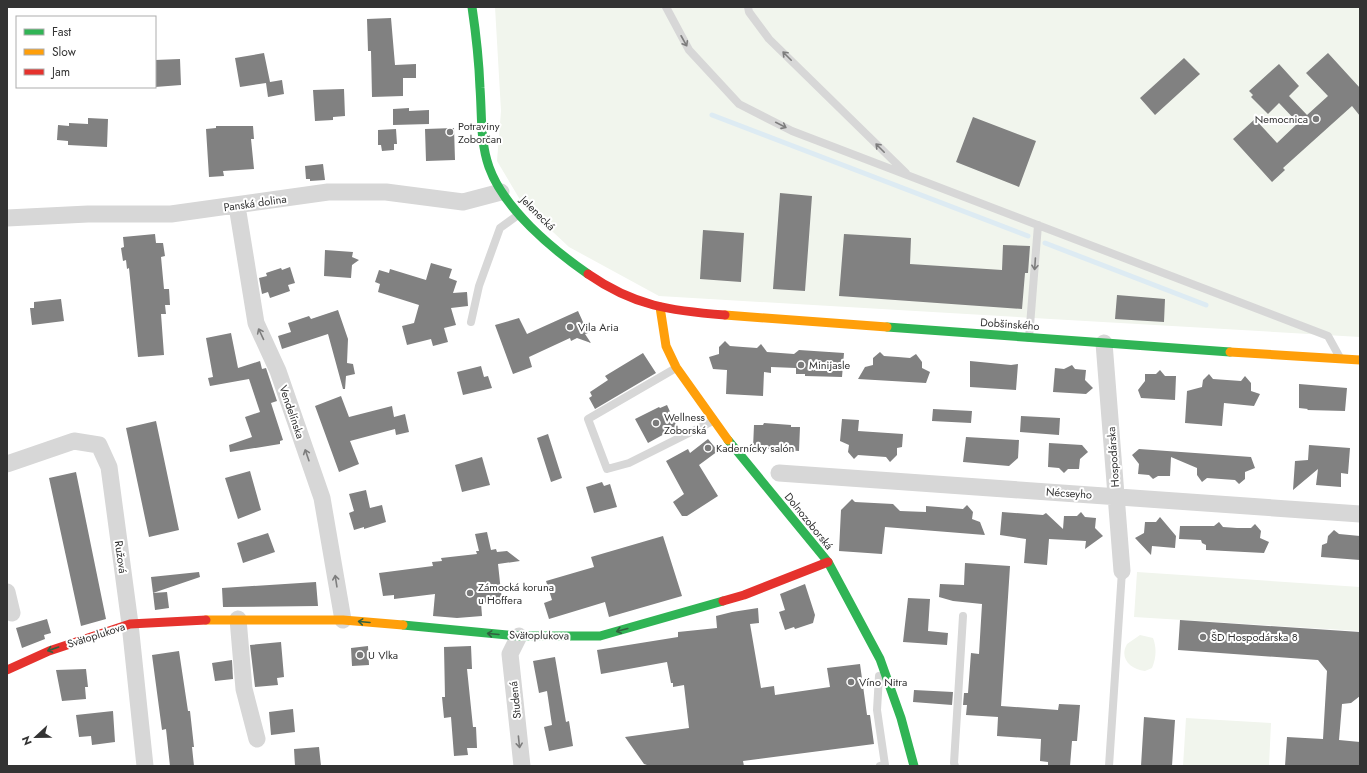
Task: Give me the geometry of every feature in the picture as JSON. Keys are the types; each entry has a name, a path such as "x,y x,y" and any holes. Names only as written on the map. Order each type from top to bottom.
{"street":[{"name":"Jelenecká","path":"472,7 480,84 483,148 487,164 501,192 519,215 569,259 614,292 635,301 660,307"},
{"name":"Panská dolina","path":"7,218 88,214 171,214 237,206 328,192 386,192 464,202 501,192"},
{"name":"Vendelínska","path":"237,206 256,323 278,371 322,498 342,620"},
{"name":"Dobšinského","path":"660,307 728,315 1029,338 1360,360"},
{"name":"Dolnozoborská","path":"660,307 666,346 676,367 713,421 828,562 880,659 901,718 914,766"},
{"name":"Hospodárska","path":"1104,343 1122,571"},
{"name":"Ružová","path":"7,464 74,441 99,445 109,467 130,624 145,766"},
{"name":"Nécseyho","path":"779,473 1360,514"},
{"name":"Svätoplukova","path":"7,670 49,651 130,624 238,619 342,620 519,636 600,636 660,620 744,594 828,562"},
{"path":"7,592 12,613"},
{"path":"238,619 244,689 257,739"},
{"name":"Studená","path":"519,636 510,654 522,766"}],"lane":[{"path":"666,7 689,50 739,104 792,131 1328,336 1340,359"},
{"path":"748,7 749,12 769,39 908,175"},
{"path":"472,322 479,286 500,228 519,215"},
{"path":"1029,338 1038,225"},
{"path":"676,367 588,419 607,469 629,463 713,421"},
{"path":"1109,766 1122,571"},
{"path":"955,766 963,616"},
{"path":"880,659 877,710 885,765 880,766"}],"shaded area":[{"path":"495,7 1360,7 1360,337 659,296 569,247 522,203 497,161 501,111"},
{"path":"1137,572 1360,587 1360,631 1134,617"},
{"path":"1140,635 1153,638 1155,646 1155,657 1152,668 1145,671 1135,668 1127,662 1124,654 1127,644"},
{"path":"1186,718 1271,723 1269,766 1183,766"}],"building":[{"path":"391,18 395,65 416,64 416,78 403,78 403,96 372,97 371,51 368,51 367,19"},
{"path":"264,53 270,82 282,80 284,94 268,97 266,83 240,87 235,58"},
{"name":"Nemocnica","path":"1328,53 1360,88 1360,116 1352,106 1283,168 1285,170 1272,182 1233,139 1255,119 1277,143 1298,123 1279,103 1268,114 1251,97 1253,95 1249,91 1279,64 1299,86 1289,96 1307,115 1328,96 1306,73"},
{"path":"1184,58 1200,74 1155,115 1140,98"},
{"path":"180,59 181,85 156,87 156,60"},
{"path":"344,89 345,116 333,117 333,120 315,121 313,90"},
{"path":"409,108 409,111 429,110 429,124 393,125 393,109"},
{"path":"973,117 1036,141 1019,187 956,162"},
{"path":"88,118 108,119 107,147 68,145 68,141 57,140 58,125 69,126 69,123 88,124"},
{"path":"216,126 253,126 254,139 251,139 254,169 223,171 224,176 209,177 206,129 216,128"},
{"path":"454,128 455,160 426,161 425,129"},
{"path":"396,129 397,144 394,144 394,150 382,151 381,145 378,145 378,130"},
{"path":"323,164 325,180 310,181 310,179 306,179 305,166"},
{"path":"780,193 812,196 805,291 773,289"},
{"path":"703,230 744,233 741,282 700,279"},
{"path":"155,234 156,243 163,243 165,256 161,257 164,289 169,289 170,305 165,305 166,314 161,314 164,355 138,357 129,268 127,269 126,260 123,261 121,248 124,247 123,237"},
{"path":"844,234 911,238 910,264 1002,270 1003,245 1030,246 1028,273 1025,273 1022,309 839,296"},
{"path":"325,250 353,252 352,257 359,260 352,265 351,278 324,276"},
{"path":"431,263 452,269 449,278 457,281 453,293 467,292 468,306 451,308 456,325 444,328 448,342 433,346 431,339 407,345 402,326 414,323 419,305 378,292 380,284 375,282 379,270 389,273 390,269 426,280"},
{"path":"290,267 295,283 288,285 290,291 270,298 268,292 262,294 259,278 267,276 266,273 281,268 282,270"},
{"path":"1117,295 1165,299 1164,322 1115,319"},
{"path":"61,299 64,321 32,325 30,308 34,308 34,302"},
{"path":"338,310 348,339 347,363 353,364 355,374 346,376 345,389 343,389 328,334 282,349 278,336 291,332 288,323 309,316 311,319"},
{"path":"578,311 588,333 585,334 591,343 577,338 571,341 570,338 529,357 532,367 513,374 495,325 519,318 527,334"},
{"path":"231,333 238,368 260,361 262,369 266,368 277,401 271,403 283,440 280,441 280,444 230,452 229,445 252,437 245,417 260,412 249,379 210,386 208,378 213,377 206,338"},
{"path":"725,341 730,346 757,348 761,344 767,352 794,354 799,350 844,353 842,377 805,376 805,374 796,374 796,368 771,367 771,373 764,372 763,396 726,394 727,370 713,369 709,357 719,354 719,347"},
{"path":"880,352 884,356 910,358 916,354 922,362 922,368 930,372 926,383 858,379 865,367 873,365 873,358"},
{"path":"643,353 656,373 595,409 589,398 592,396 590,392 608,380 605,376"},
{"path":"970,361 1011,365 1018,364 1016,390 970,387"},
{"path":"1072,365 1075,369 1086,370 1085,380 1093,388 1086,394 1053,392 1055,368 1064,369"},
{"path":"481,366 484,377 488,376 492,388 463,395 457,372"},
{"path":"1160,370 1165,376 1176,376 1175,400 1141,398 1138,390 1145,381 1145,374 1156,374"},
{"path":"1209,374 1213,379 1241,381 1245,376 1251,383 1251,391 1260,394 1254,406 1224,403 1222,426 1185,423 1187,391 1202,387 1203,380"},
{"path":"1299,384 1347,388 1345,411 1307,410 1308,409 1299,408"},
{"path":"341,396 349,417 392,406 394,417 405,414 409,432 396,435 395,429 350,441 359,464 339,472 315,406"},
{"name":"Wellness Zoborská","path":"667,405 677,427 648,443 635,419 659,407 660,408"},
{"path":"933,409 972,411 971,423 932,421"},
{"path":"1021,416 1060,418 1059,435 1020,432"},
{"path":"842,419 859,420 858,431 903,434 902,447 897,448 897,455 890,462 886,457 858,455 854,459 848,452 849,445 840,441"},
{"path":"156,421 179,530 149,537 126,428"},
{"path":"764,423 800,427 799,451 753,448 754,425 763,425"},
{"path":"548,434 562,478 551,482 537,438"},
{"path":"966,437 1019,440 1018,458 1009,466 963,462"},
{"path":"708,439 718,451 699,465 718,496 687,516 682,516 673,502 684,494 666,461 688,449 690,453"},
{"path":"1049,443 1082,445 1088,452 1080,459 1079,469 1068,469 1064,473 1059,468 1048,467"},
{"path":"1309,445 1350,448 1348,474 1341,473 1341,487 1316,485 1318,469 1293,490 1295,461 1308,460"},
{"path":"1139,449 1251,457 1255,468 1245,472 1245,479 1239,484 1235,480 1207,478 1202,482 1197,475 1197,468 1171,457 1170,476 1158,476 1153,479 1149,475 1138,474 1139,464 1132,455"},
{"path":"482,457 490,485 462,492 455,465"},
{"path":"250,471 261,510 238,519 225,478"},
{"path":"76,472 106,619 81,626 49,478"},
{"path":"602,482 604,486 610,484 617,507 594,513 586,487"},
{"path":"366,490 370,508 382,505 386,522 364,529 364,527 354,530 349,513 354,511 349,494"},
{"path":"852,499 855,502 893,504 900,511 926,512 926,506 963,509 967,505 973,512 972,519 980,522 985,535 885,527 882,554 839,551 841,510"},
{"path":"1002,512 1043,515 1046,513 1063,529 1064,516 1077,516 1081,512 1085,517 1096,518 1095,528 1103,536 1085,549 1086,541 1049,539 1047,565 1024,563 1026,539 1000,535"},
{"path":"1160,517 1176,536 1175,548 1152,546 1151,555 1135,538 1144,533 1145,522 1156,522"},
{"path":"1219,522 1223,527 1237,528 1251,528 1255,524 1261,531 1260,538 1269,542 1264,553 1206,550 1206,545 1202,543 1201,540 1179,539 1180,526 1214,526"},
{"path":"1334,530 1339,534 1360,536 1360,560 1321,557 1322,545 1327,543 1328,536"},
{"path":"487,532 491,550 496,549 497,552 507,551 520,561 498,564 502,601 481,603 482,616 457,618 433,616 435,594 394,599 394,595 383,596 379,573 433,566 432,562 442,561 441,558 477,554 476,551 479,551 475,534"},
{"path":"268,533 275,552 243,563 237,543"},
{"path":"663,536 682,596 609,617 605,602 549,619 544,603 552,600 546,581 594,567 591,557"},
{"path":"965,563 1010,566 1001,706 1058,710 1059,704 1080,705 1077,741 1072,741 1070,766 1048,766 1048,762 1040,761 1041,739 997,736 998,717 966,715 967,705 963,705 964,693 968,693 971,653 979,654 982,604 953,601 939,597 940,584 964,585"},
{"path":"199,572 200,577 153,593 151,577"},
{"path":"316,582 318,606 223,607 222,588"},
{"path":"805,584 815,615 813,623 795,629 794,627 785,630 779,612 785,610 780,594"},
{"path":"167,592 169,608 155,610 153,593"},
{"path":"908,598 930,599 928,631 948,633 947,645 903,642"},
{"path":"758,608 759,623 750,624 761,688 774,686 775,695 830,687 827,668 860,664 867,715 870,715 874,744 743,761 744,766 650,766 644,764 625,737 689,728 684,685 673,687 667,662 601,674 597,650 678,637 678,632 717,628 716,616"},
{"path":"47,619 51,633 44,635 45,639 22,648 16,628"},
{"path":"1180,620 1360,632 1360,696 1351,703 1342,704 1339,740 1360,742 1360,766 1285,766 1287,737 1323,739 1327,671 1318,660 1178,650"},
{"path":"281,642 284,677 277,678 278,685 255,687 250,645"},
{"path":"368,646 369,665 352,666 351,648"},
{"path":"471,646 472,669 467,669 473,727 476,727 477,748 467,748 468,755 454,756 451,717 444,718 442,697 445,697 444,647"},
{"path":"179,651 188,711 190,711 194,747 192,747 194,766 170,766 166,729 162,730 152,655"},
{"path":"555,657 566,722 569,721 573,746 549,751 544,727 552,725 547,691 539,693 533,661"},
{"path":"232,660 233,679 215,681 212,663"},
{"path":"86,669 88,687 85,687 86,699 62,701 56,670"},
{"path":"914,690 953,692 952,705 913,702"},
{"path":"293,709 295,732 271,735 269,712"},
{"path":"113,711 115,742 92,745 91,736 79,737 76,715"},
{"path":"1144,717 1175,720 1172,766 1141,766"},
{"path":"319,747 321,766 295,766 294,749"}],"waterway":[{"path":"712,115 1028,236"},
{"path":"1045,243 1206,305"}],"traffic: fast":[{"path":"472,7 478,58 484,148 489,167 496,183 517,213 559,253 588,274"},
{"path":"887,327 1230,352"},
{"path":"728,440 828,562 880,659 901,718 914,766"},
{"path":"403,625 519,636 600,636 723,601"}],"traffic: slow":[{"path":"660,307 666,346 676,367 728,440"},
{"path":"725,315 887,327"},
{"path":"1230,352 1360,360"},
{"path":"206,620 343,620 403,625"}],"traffic: jam":[{"path":"588,274 605,285 637,300 670,309 725,315"},
{"path":"723,601 744,595 828,562"},
{"path":"7,670 49,651 130,624 206,620"}],"place":[{"name":"Nemocnica","path":"1316,119"},
{"name":"Potraviny Zoborčan","path":"450,132"},
{"name":"Vila Aria","path":"570,327"},
{"name":"Minijasle","path":"801,365"},
{"name":"Wellness Zoborská","path":"656,423"},
{"name":"Kadernícky salón","path":"708,448"},
{"name":"Zámocká koruna u Hoffera","path":"470,593"},
{"name":"ŠD Hospodárska 8","path":"1203,637"},
{"name":"U Vlka","path":"360,655"},
{"name":"Víno Nitra","path":"851,682"}]}
